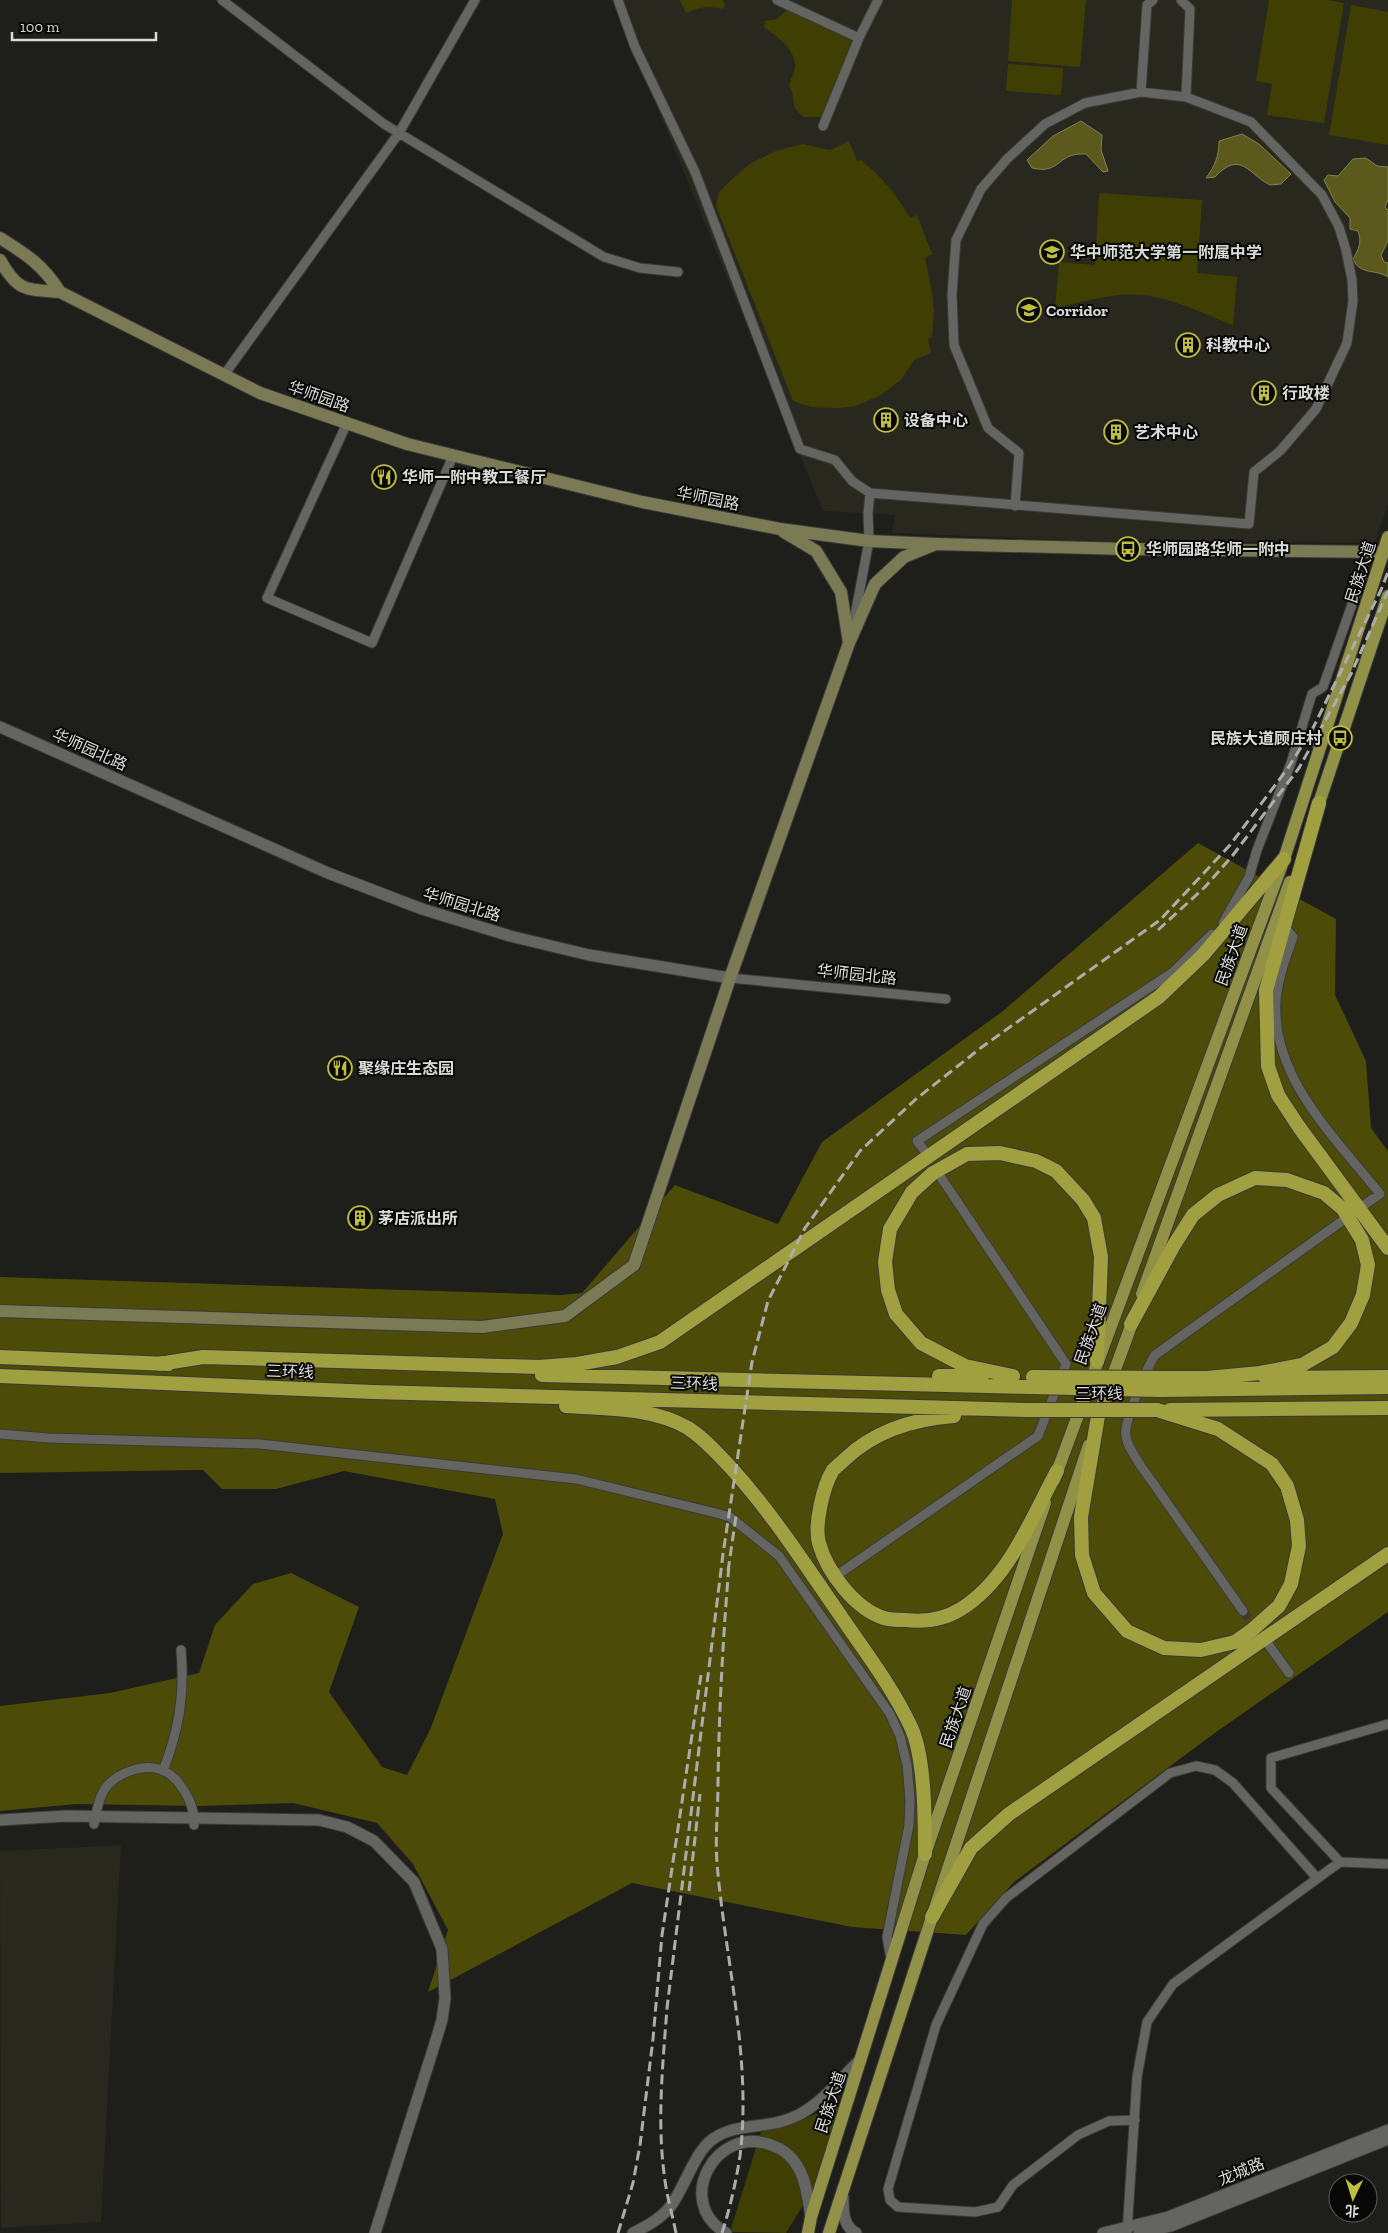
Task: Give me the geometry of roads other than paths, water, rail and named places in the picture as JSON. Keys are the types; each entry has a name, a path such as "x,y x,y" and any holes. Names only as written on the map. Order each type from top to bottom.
{"highway":[{"path":"1319,803 1266,990 1268,1066 1278,1095 1299,1127 1388,1248"},
{"path":"538,1368 617,1357 660,1342 695,1319 1159,997 1203,955 1284,859"},
{"path":"1032,1382 965,1366 921,1343 896,1314 888,1290 885,1262 890,1229 912,1192 933,1172 967,1154 1000,1154 1036,1161 1056,1171 1083,1200 1094,1218 1101,1257 1097,1362"},
{"path":"1132,1324 1174,1245 1194,1215 1218,1195 1255,1178 1287,1180 1324,1194 1343,1209 1362,1240 1368,1265 1363,1295 1351,1323 1334,1347 1302,1365 1260,1373 1162,1384"},
{"name":"三环线","path":"0,1357 160,1364 1032,1382 1388,1387"},
{"path":"160,1364 203,1357 805,1375 1013,1376"},
{"name":"三环线","path":"0,1376 373,1392 1026,1410 1388,1408"},
{"path":"1207,1378 1388,1377"},
{"path":"373,1392 627,1411 665,1418 688,1428 714,1450 752,1491 854,1636 912,1728 918,1752 926,1854"},
{"path":"1026,1410 929,1418 879,1434 856,1449 833,1470 820,1503 818,1542 832,1573 856,1603 884,1618 922,1622 960,1610 987,1587 1007,1563 1057,1471"},
{"path":"1098,1416 1081,1517 1082,1555 1094,1593 1127,1631 1164,1648 1202,1650 1235,1642 1252,1630 1278,1606 1291,1584 1299,1546 1297,1520 1287,1486 1272,1464 1218,1429 1157,1410"},
{"path":"932,1917 971,1848 1009,1814 1388,1554"}],"main road":[{"path":"0,238 34,259 60,292"},
{"path":"0,260 14,282 25,289 60,292"},
{"name":"华师园路","path":"60,292 260,393 407,444 642,502 780,529 869,541 936,544 1128,549 1387,546"},
{"path":"780,529 816,551 841,592 849,643"},
{"path":"0,1311 482,1328 565,1316 634,1264 730,978 849,643 875,584 904,557 936,544"},
{"name":"民族大道","path":"808,2233 811,2217 926,1854 1057,1471 1284,859 1387,546"},
{"name":"民族大道","path":"829,2233 1098,1416 1319,803 1388,596"}],"street":[{"path":"222,0 384,124 604,256 640,268 678,272"},
{"path":"224,375 399,133 474,0"},
{"path":"618,0 635,47 695,172 800,448 835,460 852,481 870,493 1015,506 1249,524 1254,472 1280,450 1316,409 1347,343 1352,301 1351,275 1338,227 1322,196 1251,122 1186,97 1140,92 1085,103 1045,124 1007,159 981,189 956,240 952,294 954,345 988,428 1019,453 1015,506"},
{"path":"777,0 859,38"},
{"path":"823,126 859,38 878,0"},
{"path":"1140,92 1147,5 1153,0"},
{"path":"1181,0 1190,9 1186,97"},
{"path":"346,423 267,598 372,642 453,456"},
{"path":"849,643 869,541 868,513 870,493"},
{"path":"924,1150 917,1141 1173,972 1196,952 1226,919 1249,877 1257,850 1291,762 1312,694 1323,687 1362,576"},
{"name":"华师园北路","path":"0,726 328,873 422,910 510,936 589,955 730,978 946,999"},
{"path":"1284,926 1293,937 1283,966 1276,999 1278,1033 1287,1066 1307,1101 1380,1194 1364,1205"},
{"path":"840,1574 1038,1436 1066,1364 940,1176"},
{"path":"1243,1610 1141,1466 1130,1448 1126,1430 1148,1367 1155,1355 1342,1221"},
{"path":"0,1434 48,1438 260,1444 576,1479 730,1517 779,1556 811,1594 890,1714 900,1736 907,1765 910,1799 909,1825 887,1937 891,1963"},
{"path":"1268,1644 1289,1673"},
{"path":"163,1771 180,1716 183,1675 181,1650"},
{"path":"1340,1862 1271,1788 1271,1758 1388,1724"},
{"path":"1135,2120 1109,2121 1078,2135 1013,2185 998,2207 975,2212 898,2207 890,2200 888,2189 936,2025 983,1924 1006,1898 1170,1773 1196,1766 1215,1770 1233,1783 1317,1878"},
{"path":"95,1820 104,1788 116,1778 141,1768 163,1771 172,1775 190,1800 195,1821"},
{"path":"0,1820 66,1816 95,1820"},
{"path":"0,1827 95,1820 319,1820 347,1826 374,1841 414,1882 442,1949 445,1972 442,2020 376,2233"},
{"path":"195,1821 318,1827 345,1833 370,1846 408,1886 426,1925 435,1950 438,1973 435,2018 368,2233"},
{"path":"1127,2230 1137,2078 1146,2022 1173,1984 1340,1862 1388,1864"},
{"path":"633,2233 655,2222 670,2207 694,2164 712,2139 732,2130 783,2122 797,2116 824,2098 860,2060"},
{"name":"龙城路","path":"1103,2233 1127,2230 1168,2217 1388,2130"},
{"name":"龙城路","path":"1139,2233 1171,2226 1388,2139"},
{"path":"726,2233 710,2220 702,2204 702,2185 711,2162 725,2149 738,2143 765,2142 789,2155 799,2168 805,2183 811,2217"},
{"path":"842,2196 845,2221 851,2230 856,2233"}],"tunnel":[{"path":"1243,1611 1267,1642"}],"railway":[{"path":"676,2233 665,2180 661,2132 661,2090 667,2008 723,1554 752,1362 768,1301 805,1228 860,1151 916,1099 982,1047 1160,920 1230,845 1288,768 1313,728 1388,572"},
{"path":"1158,930 1205,887 1233,855 1299,768 1351,674 1388,591"},
{"path":"728,1571 736,1516"},
{"path":"722,2233 735,2185 743,2119 740,2046 716,1853 720,1701 729,1565"},
{"path":"618,2233 633,2183 640,2145 653,2039 662,1935 701,1675"},
{"path":"689,1891 700,1794"}],"place":[{"name":"华中师范大学第一附属中学","path":"1052,252"},
{"name":"Corridor","path":"1029,310"},
{"name":"科教中心","path":"1188,345"},
{"name":"行政楼","path":"1264,393"},
{"name":"设备中心","path":"886,420"},
{"name":"艺术中心","path":"1116,432"},
{"name":"华师一附中教工餐厅","path":"384,477"},
{"name":"华师园路华师一附中","path":"1128,549"},
{"name":"民族大道顾庄村","path":"1340,738"},
{"name":"聚缘庄生态园","path":"340,1068"},
{"name":"茅店派出所","path":"360,1218"}]}
